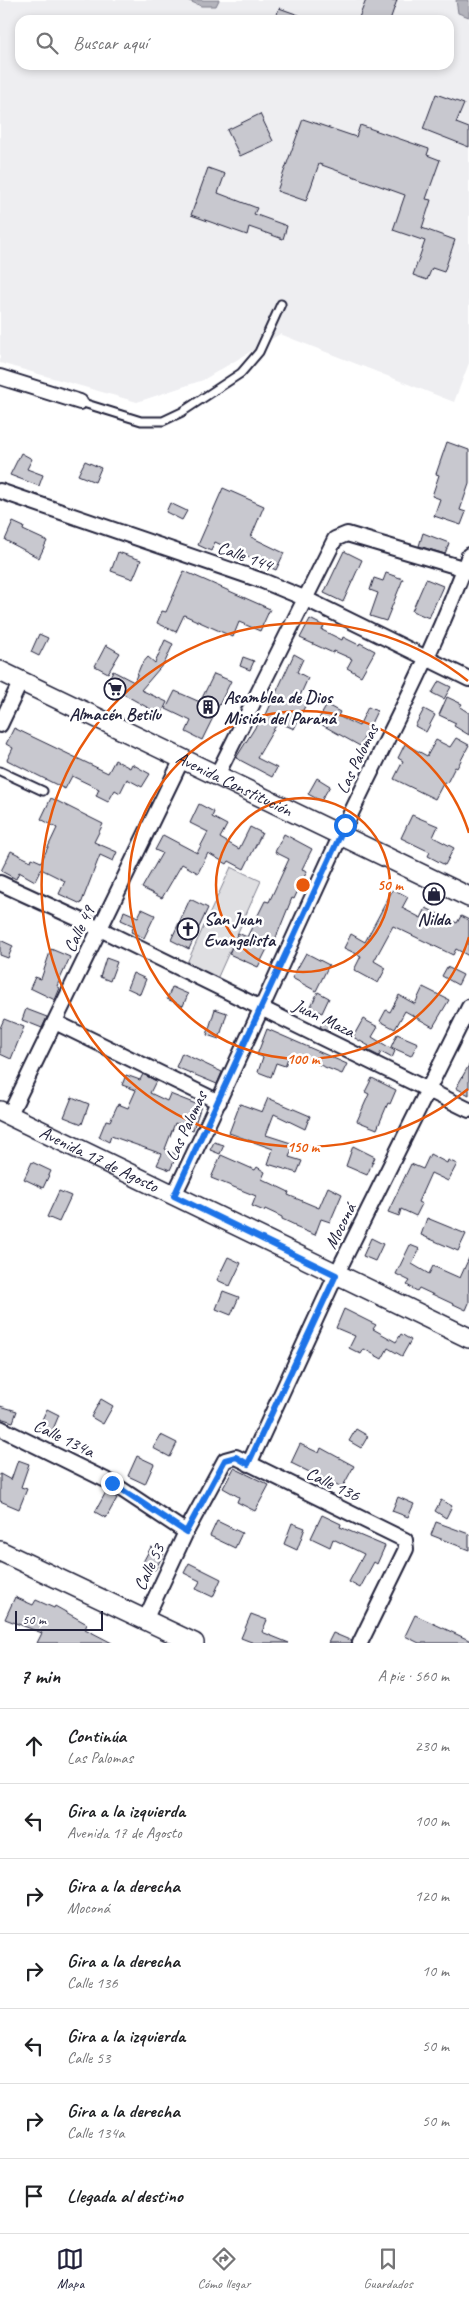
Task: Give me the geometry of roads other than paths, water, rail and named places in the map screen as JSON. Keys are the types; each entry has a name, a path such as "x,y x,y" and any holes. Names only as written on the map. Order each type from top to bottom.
{"main road":[{"name":"Avenida Constitución","path":"0,671 469,897"},
{"name":"Avenida 17 de Agosto","path":"5,1113 469,1338"},
{"path":"0,1551 194,1643"}],"street":[{"path":"0,377 80,402"},
{"name":"Calle 144","path":"0,491 262,581 304,598 469,679"},
{"path":"216,775 335,539 347,534 467,564"},
{"name":"Las Palomas","path":"174,1196 263,1008 340,836 427,659 467,564"},
{"path":"0,725 21,681"},
{"name":"Calle 49","path":"5,1113 55,1022 182,759"},
{"name":"Juan Maza","path":"0,883 100,929 469,1110"},
{"name":"Moconá","path":"248,1464 336,1275 469,1007"},
{"path":"55,1022 219,1102"},
{"name":"Calle 134a","path":"0,1428 112,1483 186,1532"},
{"name":"Calle 136","path":"236,1457 405,1540 406,1549 360,1643"},
{"name":"Calle 53","path":"145,1620 186,1532 225,1460 236,1457"}],"lane":[{"path":"80,402 141,421 163,421 182,412 241,373 259,352 281,304"},
{"path":"0,771 43,791"}],"place":[{"name":"Almacén Betilu","path":"115,689"},
{"name":"Asamblea de Dios Misión del Paraná","path":"208,707"},
{"name":"Nilda","path":"434,894"},
{"name":"San Juan Evangelista","path":"188,929"}]}
